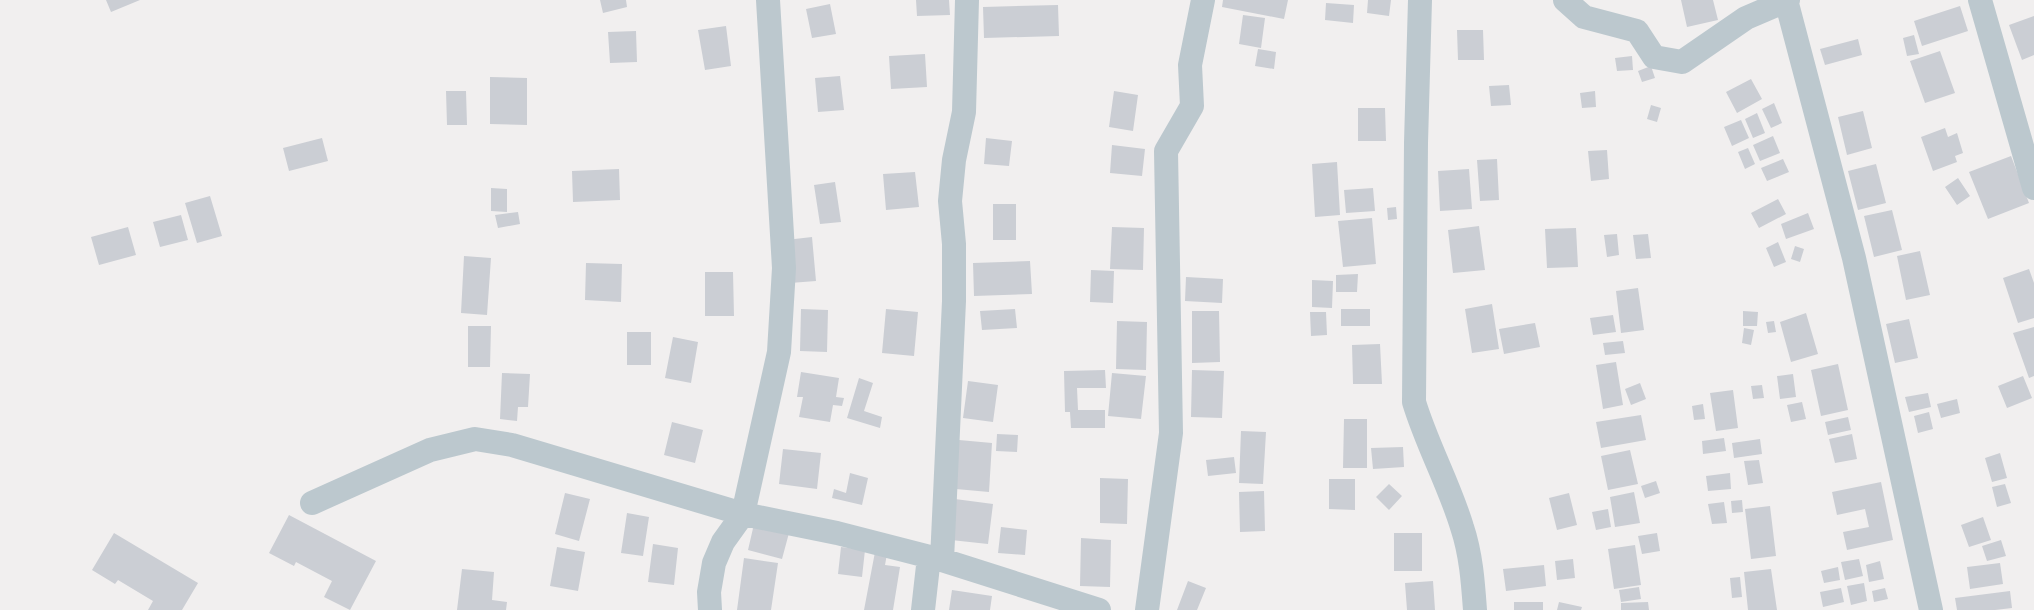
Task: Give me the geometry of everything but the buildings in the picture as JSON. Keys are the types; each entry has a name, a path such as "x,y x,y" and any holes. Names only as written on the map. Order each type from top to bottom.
{"street":[{"path":"710,610 709,592 714,563 723,542 743,514 778,352 784,268 768,0"},
{"path":"923,610 936,559 954,301 954,244 950,202 954,160 964,112 967,0"},
{"path":"1147,610 1171,432 1166,151 1192,106 1190,65 1203,0"},
{"path":"1420,0 1416,144 1414,402 1462,528 1472,567 1475,610"},
{"path":"1564,0 1584,17 1637,30 1654,57 1682,62 1746,18 1787,0 1854,258 1931,610"},
{"path":"1980,0 2034,188"},
{"path":"312,503 430,450 474,439 512,445 743,514 837,533 936,559 1099,610"}]}
